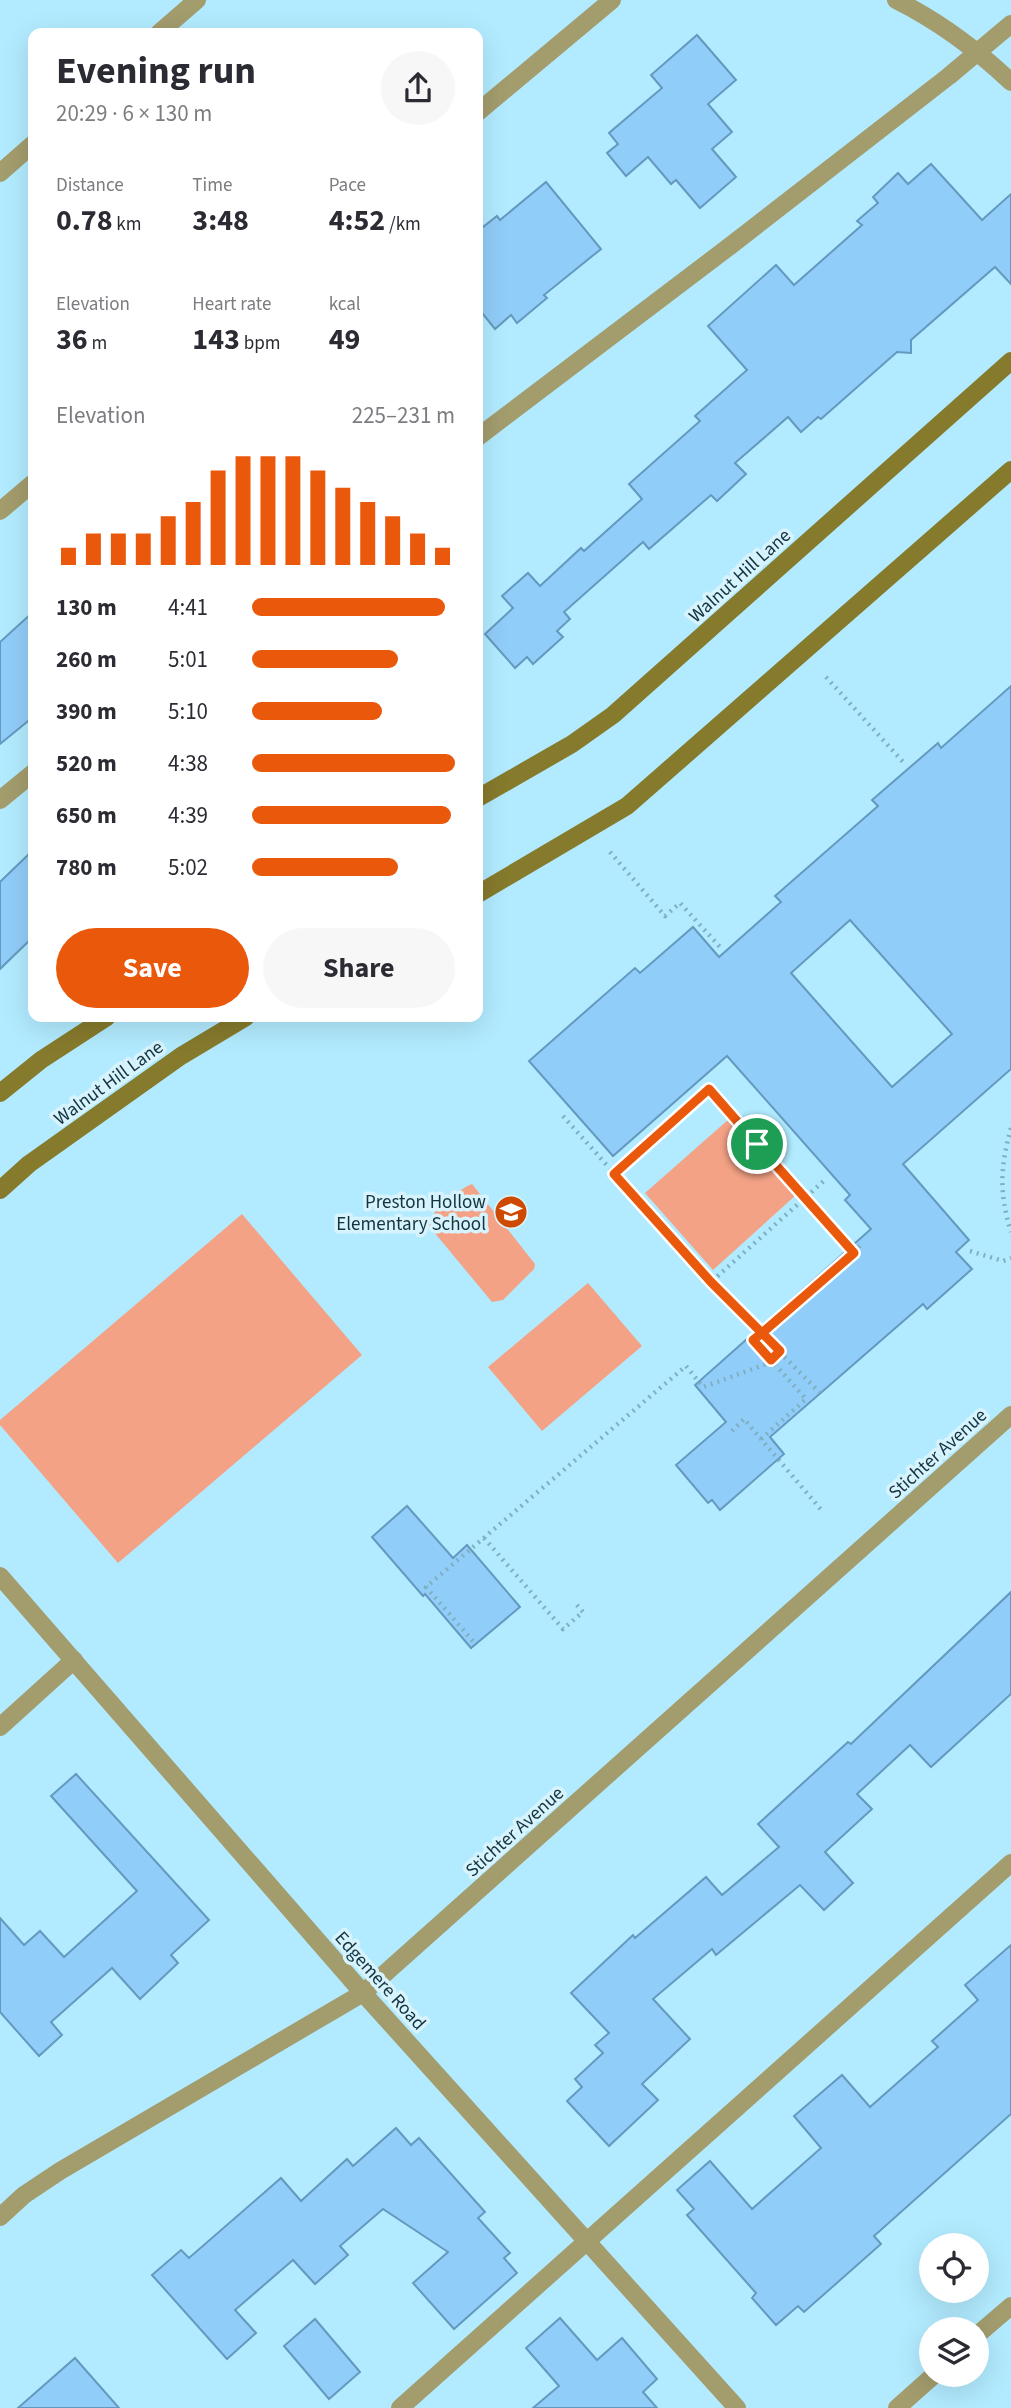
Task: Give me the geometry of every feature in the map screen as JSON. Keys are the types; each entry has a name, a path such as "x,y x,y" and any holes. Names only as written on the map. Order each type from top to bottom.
{"main road":[{"name":"Walnut Hill Lane","path":"483,795 572,744 613,715 1011,361"},
{"path":"483,891 627,806 1011,470"},
{"path":"0,1093 41,1060 99,1022"},
{"name":"Walnut Hill Lane","path":"0,1190 29,1164 180,1056 238,1022"}],"street":[{"path":"165,28 197,0"},
{"path":"483,108 612,0"},
{"path":"895,0 928,16 979,52 1011,82"},
{"path":"483,433 730,246 979,52 1011,24"},
{"path":"0,173 28,148"},
{"path":"0,511 28,487"},
{"path":"0,800 28,777"},
{"name":"Stichter Avenue","path":"0,2217 24,2195 60,2171 363,1993 1011,1415"},
{"name":"Edgemere Road","path":"0,1576 363,1993 737,2408"},
{"path":"0,1727 74,1661"},
{"path":"400,2408 1011,1863"},
{"path":"989,2324 1011,2305"},
{"path":"897,2408 921,2387"}],"path":[{"path":"826,677 904,763"},
{"path":"610,852 665,916 680,903 721,948"},
{"path":"614,1174 709,1089 854,1253"},
{"path":"563,1116 711,1282 782,1349 820,1393"},
{"path":"1011,1128 1005,1150 1001,1188 1011,1233"},
{"path":"711,1282 826,1179"},
{"path":"761,1439 806,1399 753,1340 862,1244"},
{"path":"970,1251 1003,1261 1011,1258"},
{"path":"473,1641 426,1587 686,1366 703,1387 764,1365 782,1349"},
{"path":"732,1431 744,1419 823,1512"},
{"path":"484,1538 563,1629 583,1612 575,1603"}],"shaded area":[{"path":"729,1119 796,1195 713,1270 645,1193"},
{"path":"472,1184 535,1264 534,1269 503,1300 492,1302 429,1226 439,1207"},
{"path":"242,1214 362,1355 118,1563 0,1425 0,1420"},
{"path":"588,1283 642,1346 542,1431 488,1367"}],"building":[{"path":"697,35 736,80 708,104 732,132 712,149 736,177 700,208 676,180 671,184 648,157 626,176 607,153 618,144 609,133 662,88 651,75"},
{"path":"931,164 982,220 1011,194 1011,284 995,267 911,340 911,353 897,352 821,419 818,417 801,432 788,417 735,463 746,474 717,501 711,495 649,549 643,542 564,612 570,619 557,631 563,637 533,664 527,657 515,668 485,634 513,608 502,596 528,573 540,586 581,548 584,551 642,499 629,484 700,421 695,416 747,370 708,326 776,265 794,285 862,225 857,221 878,203 873,197 898,173 908,184"},
{"path":"546,182 601,249 544,295 547,298 517,323 511,315 495,329 483,314 483,227 497,216 500,220"},
{"path":"28,617 28,721 0,744 0,642"},
{"path":"1011,686 1011,1069 903,1164 969,1240 956,1252 972,1269 927,1309 923,1304 770,1437 784,1454 720,1510 712,1500 708,1503 676,1465 726,1422 695,1385 871,1229 845,1200 850,1195 727,1056 613,1156 529,1061 635,968 640,973 693,927 719,957 781,902 775,896 878,806 872,800 938,743 941,748","holes":["850,920 952,1034 892,1087 791,973"]},
{"path":"28,855 28,942 0,969 0,882"},
{"path":"407,1506 453,1558 467,1545 520,1607 471,1648 372,1537"},
{"path":"1011,1592 1011,1694 931,1767 910,1745 857,1794 872,1809 825,1852 853,1883 824,1910 800,1885 716,1955 712,1949 653,1999 690,2039 642,2084 658,2100 609,2146 567,2101 582,2087 575,2079 603,2053 595,2045 609,2033 571,1993 633,1935 635,1938 706,1877 722,1895 779,1847 758,1824 848,1742 851,1744"},
{"path":"76,1774 209,1920 171,1955 178,1963 140,1999 112,1968 51,2022 62,2035 39,2056 0,2012 0,1918 24,1945 40,1931 64,1957 137,1891 51,1796"},
{"path":"1011,1945 1011,2114 874,2236 881,2244 804,2312 798,2306 776,2325 752,2298 756,2293 687,2215 694,2209 677,2190 710,2161 752,2209 821,2148 794,2116 842,2075 870,2107 938,2047 932,2041 978,2000 965,1985"},
{"path":"396,2128 411,2145 419,2138 485,2212 478,2218 510,2253 504,2258 517,2273 454,2329 413,2283 448,2252 383,2209 340,2246 348,2255 315,2284 293,2260 235,2310 256,2333 227,2359 152,2275 181,2250 189,2258 281,2178 301,2201 347,2159 353,2166"},
{"path":"560,2318 597,2360 622,2338 657,2379 643,2392 657,2408 533,2408 559,2386 526,2348"},
{"path":"315,2319 360,2372 329,2399 284,2346"},
{"path":"75,2358 119,2408 18,2408"}],"place":[{"name":"Preston Hollow Elementary School","path":"511,1212"}],"route":[{"path":"757,1144 709,1089 614,1174 711,1282 762,1333 753,1340 771,1360 780,1351 762,1333 854,1253 757,1144"}]}
